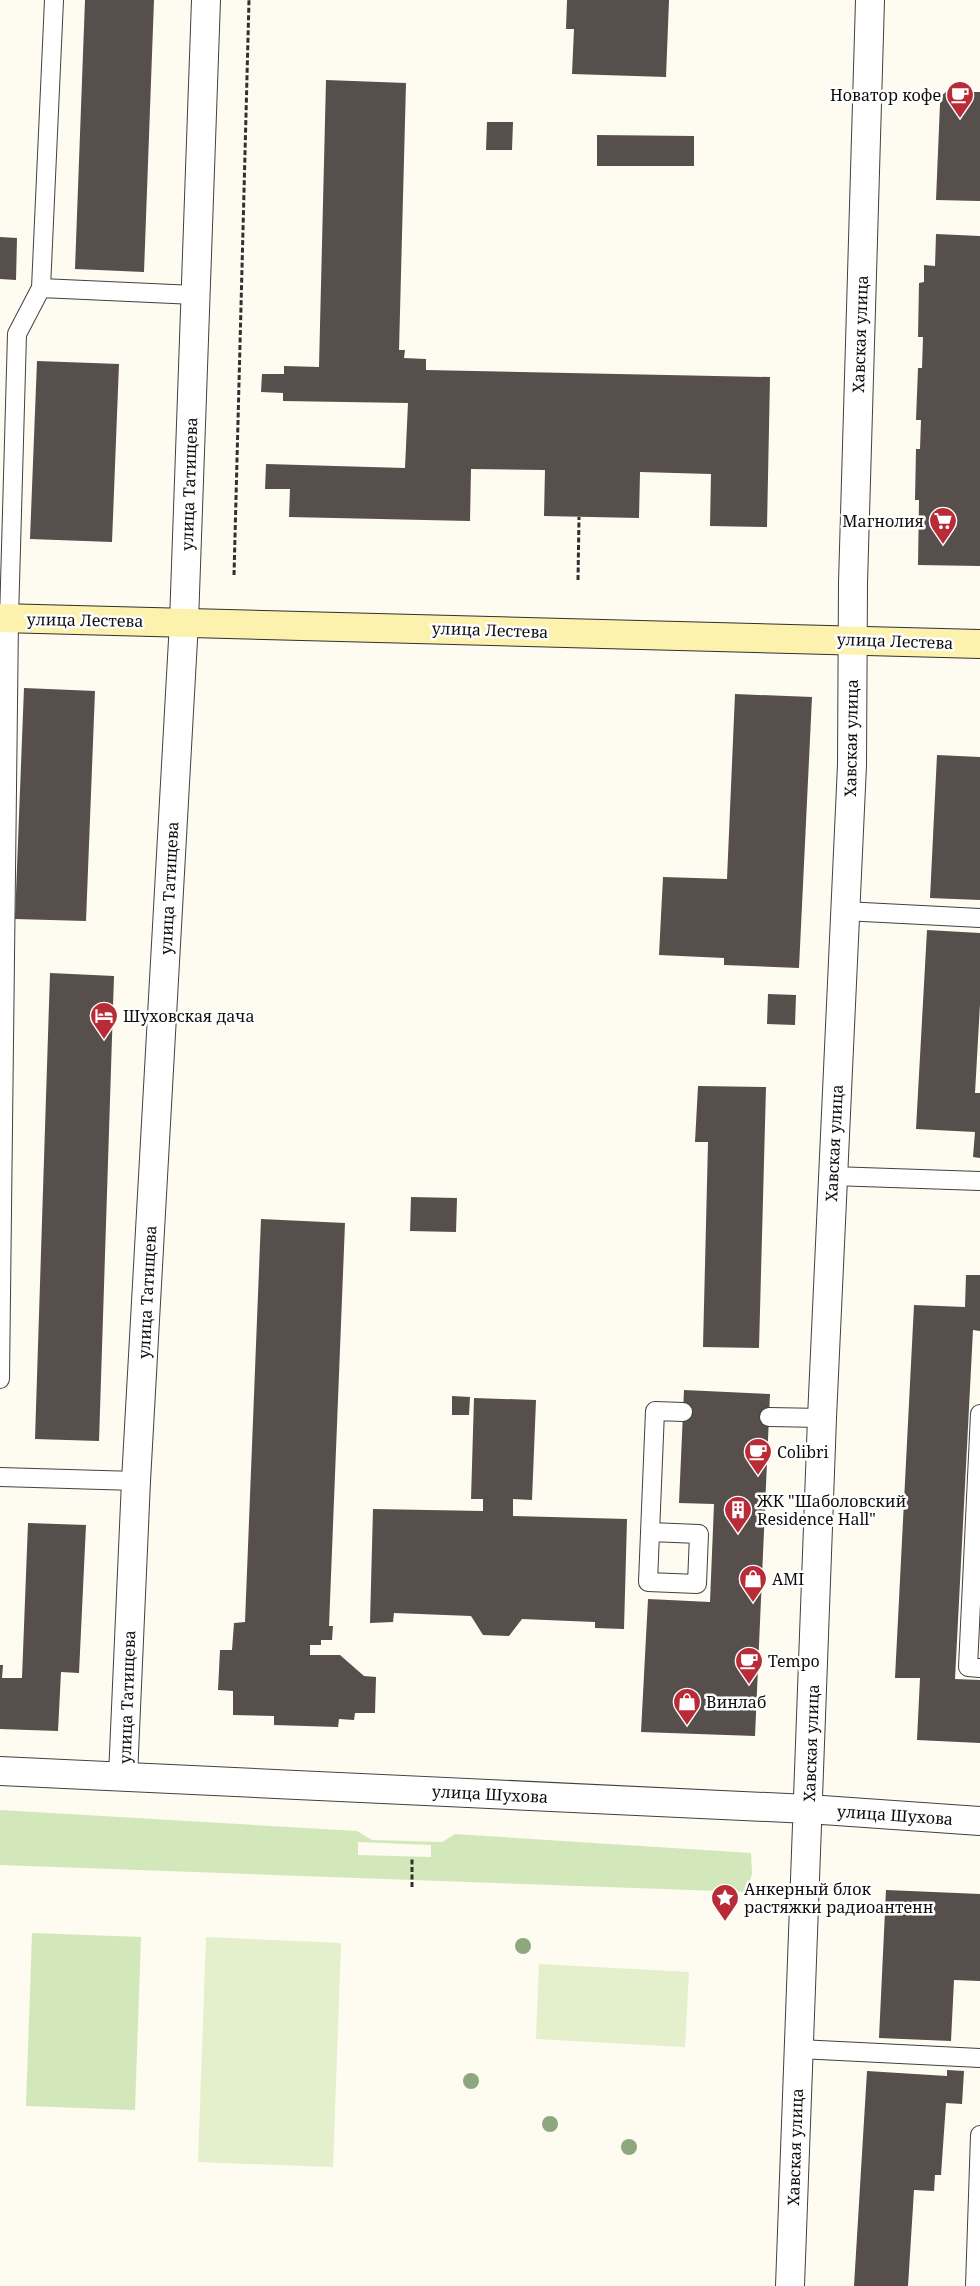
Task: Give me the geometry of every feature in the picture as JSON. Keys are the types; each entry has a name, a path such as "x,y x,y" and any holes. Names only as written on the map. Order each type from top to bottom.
{"street":[{"name":"улица Татищева","path":"123,1776 136,1481 184,622 206,0"},
{"name":"Хавская улица","path":"790,2286 822,1418 852,765 853,583 870,0"},
{"name":"улица Лестева","path":"4,618 853,639 980,644"},
{"name":"улица Шухова","path":"0,1771 808,1810 980,1821"}],"lane":[{"path":"0,1379 4,618 17,334 41,288 54,0"},
{"path":"41,288 195,295"},
{"path":"844,911 980,918"},
{"path":"832,1176 980,1182"},
{"path":"650,1532 655,1411 683,1412"},
{"path":"980,1414 968,1667 980,1668"},
{"path":"769,1416 822,1418"},
{"path":"0,1477 136,1481"},
{"path":"799,2049 980,2058"},
{"path":"975,2286 980,2135"}],"path":[{"path":"234,576 249,0"},
{"path":"578,580 579,517"},
{"path":"412,1857 412,1886"}],"green space":[{"path":"0,1810 357,1831 372,1840 442,1842 455,1834 751,1853 752,1874 746,1892 0,1865","holes":["358,1842 431,1845 431,1857 358,1855"]},
{"path":"32,1933 141,1937 135,2110 26,2106"},
{"path":"206,1937 341,1943 333,2167 198,2162"},
{"path":"539,1964 689,1972 685,2047 536,2039"}],"building":[{"path":"85,0 154,0 144,272 75,269"},
{"path":"567,0 669,0 666,77 572,74 574,29 566,29"},
{"path":"326,80 406,83 399,350 405,350 404,358 426,359 426,370 770,377 767,527 710,526 711,474 640,472 639,518 544,516 545,470 471,469 470,521 289,517 290,489 265,489 266,464 405,468 408,403 283,401 283,393 261,392 262,374 284,374 284,366 319,367"},
{"path":"946,92 980,92 980,201 936,200 940,104 941,96"},
{"path":"487,122 513,122 512,150 486,150"},
{"path":"597,135 694,136 694,166 597,166"},
{"path":"936,234 980,236 980,566 918,565 919,500 915,500 916,449 920,449 921,420 916,420 918,368 922,368 923,337 918,337 919,283 924,282 924,265 935,266"},
{"path":"0,237 17,238 16,280 0,279"},
{"path":"37,361 119,364 112,542 30,539"},
{"path":"24,688 95,691 86,921 15,919"},
{"path":"735,694 812,697 799,968 724,965 724,958 659,955 663,877 727,879"},
{"path":"937,755 980,757 980,900 930,898"},
{"path":"927,930 980,933 980,1004 975,1093 980,1093 980,1158 973,1157 975,1132 916,1129"},
{"path":"50,973 114,976 99,1441 35,1439"},
{"path":"768,994 796,995 795,1025 767,1024"},
{"path":"698,1086 766,1087 759,1348 703,1347 708,1142 695,1142"},
{"path":"411,1197 457,1198 456,1232 410,1231"},
{"path":"261,1219 345,1223 329,1626 333,1626 332,1640 321,1640 321,1645 310,1645 310,1655 340,1655 364,1676 376,1677 375,1713 355,1713 354,1720 339,1719 338,1727 274,1725 274,1716 233,1715 233,1691 218,1690 220,1650 232,1650 234,1623 245,1622"},
{"path":"966,1275 980,1275 980,1331 973,1330 955,1679 980,1680 980,1743 917,1740 920,1678 895,1678 914,1305 965,1307"},
{"name":"ЖК \"Шаболовский Residence Hall\"","path":"684,1390 770,1394 755,1736 641,1732 648,1599 710,1602 714,1504 679,1503"},
{"path":"452,1396 470,1397 469,1415 452,1415"},
{"path":"474,1398 536,1400 532,1500 513,1499 513,1516 627,1519 624,1629 595,1628 595,1622 522,1619 509,1636 483,1635 471,1616 394,1613 393,1622 370,1623 373,1509 483,1511 483,1499 471,1499"},
{"path":"28,1523 86,1525 79,1673 61,1672 58,1731 0,1729 0,1665 3,1665 2,1678 22,1678"},
{"path":"886,1890 980,1894 980,1981 954,1980 951,2041 879,2038"},
{"path":"947,2070 964,2071 962,2104 946,2103 941,2175 935,2175 934,2191 914,2190 908,2286 854,2286 867,2071 947,2076"}],"place":[{"name":"Новатор кофе","path":"960,119"},
{"name":"Магнолия","path":"943,545"},
{"name":"Шуховская дача","path":"104,1040"},
{"name":"Colibri","path":"758,1476"},
{"name":"ЖК \"Шаболовский Residence Hall\"","path":"738,1534"},
{"name":"AMI","path":"753,1603"},
{"name":"Tempo","path":"749,1685"},
{"name":"Винлаб","path":"687,1726"},
{"name":"Анкерный блок растяжки радиоантенн","path":"725,1922"}]}
